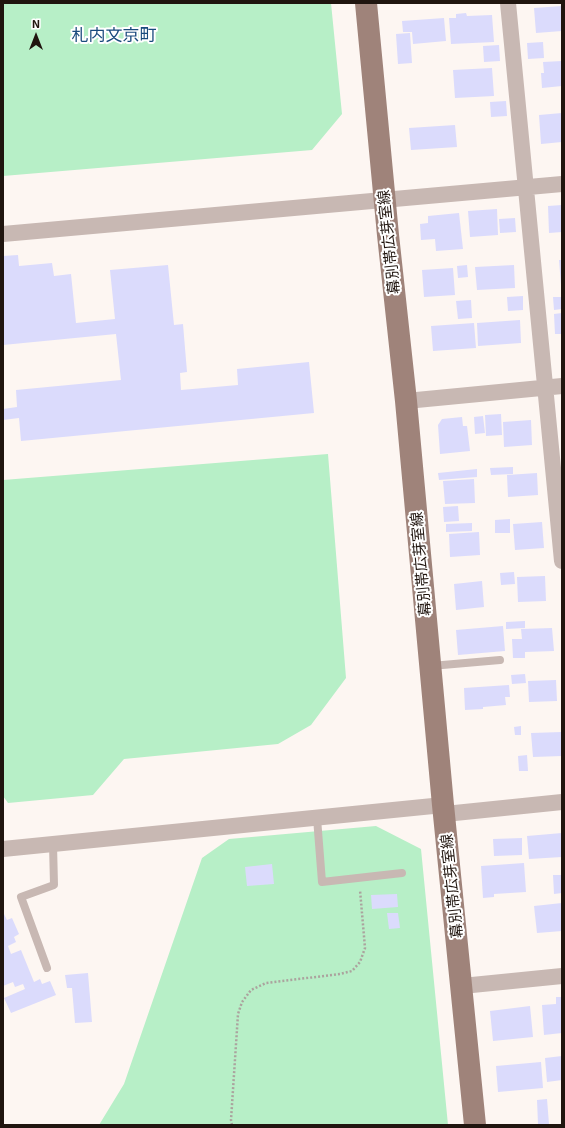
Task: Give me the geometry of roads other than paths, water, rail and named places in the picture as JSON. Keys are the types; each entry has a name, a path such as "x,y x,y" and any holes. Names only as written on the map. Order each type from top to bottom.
{"main road":[{"name":"幕別帯広芽室線","path":"366,3 406,401 475,1125"}],"street":[{"path":"508,3 562,561"},
{"path":"3,234 562,184"},
{"path":"406,401 562,386"},
{"path":"3,849 317,818 562,802"},
{"path":"462,986 562,976"}],"lane":[{"path":"431,667 500,660"},
{"path":"317,818 322,882 402,873"},
{"path":"48,968 21,897 54,885 53,844"}],"district":[{"name":"札内文京町","path":"114,35"}]}
